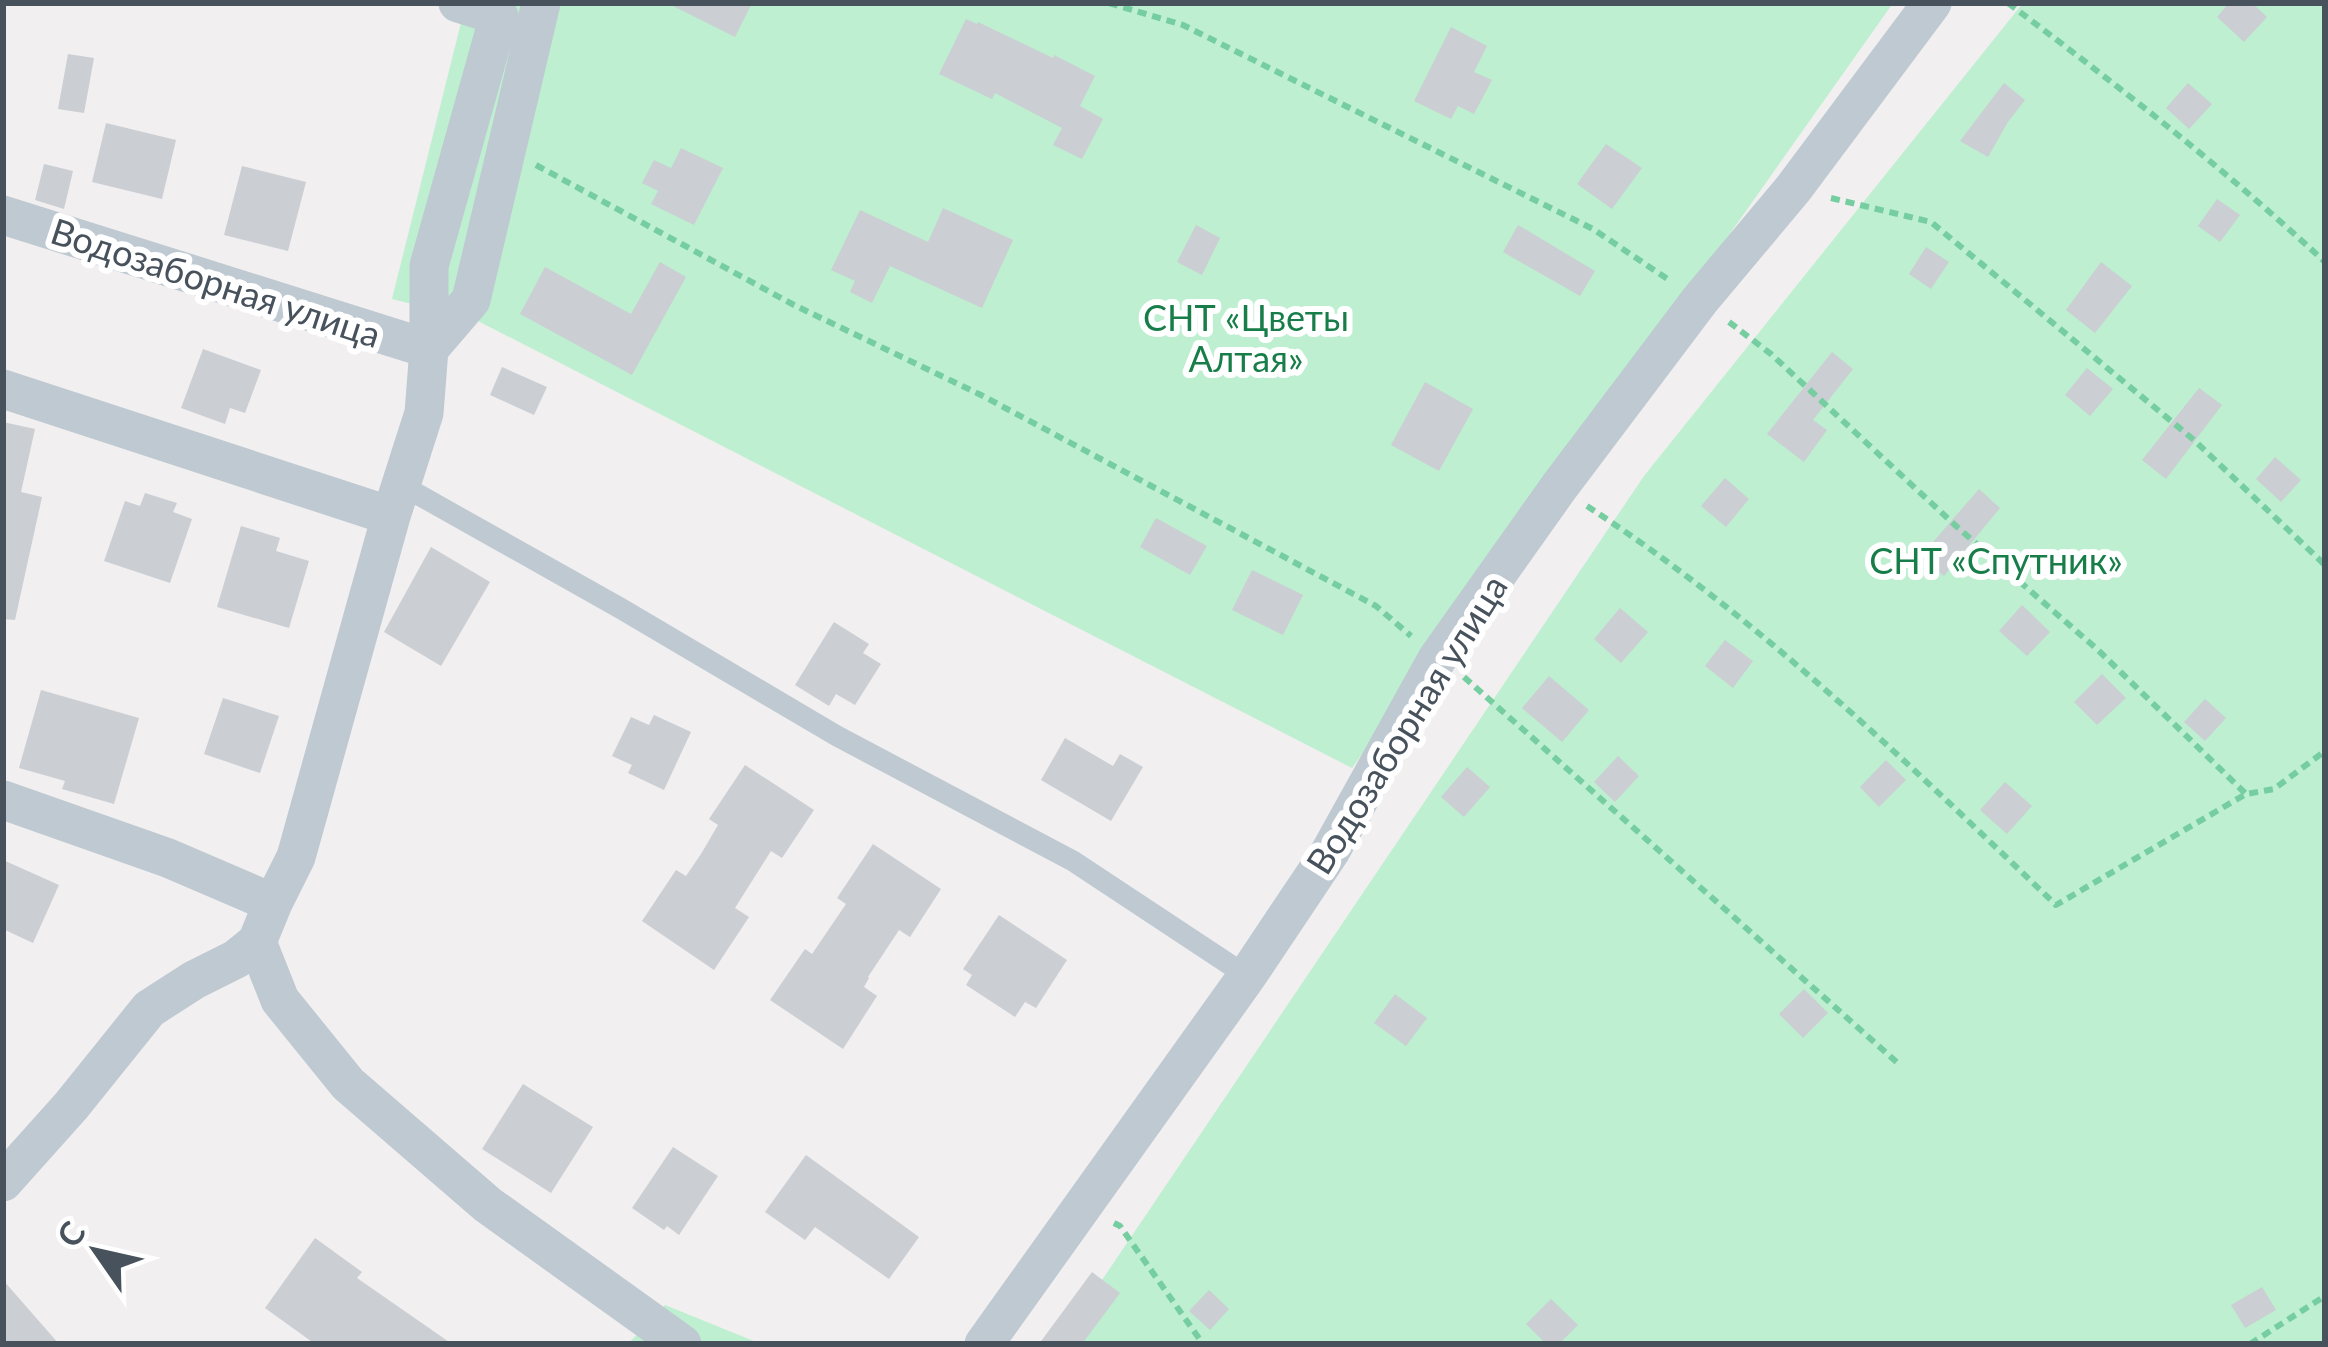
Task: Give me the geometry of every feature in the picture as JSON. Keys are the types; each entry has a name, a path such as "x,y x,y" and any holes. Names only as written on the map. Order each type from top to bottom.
{"street":[{"path":"3,1182 148,1009 257,942 296,856 424,412 429,266 499,16 458,3"},
{"path":"429,349 471,300 541,3"},
{"name":"Водозаборная улица","path":"984,1344 1330,852 1438,658 1700,300 1793,189 1932,3"},
{"name":"Водозаборная улица","path":"3,214 429,349"},
{"path":"3,389 397,501"},
{"path":"3,800 168,858 273,903"},
{"path":"257,942 280,1000 348,1084 488,1205 682,1344"}],"lane":[{"path":"397,501 620,608 837,736 1073,861 1246,976"}],"path":[{"path":"2008,3 2129,95 2325,262"},
{"path":"508,150 794,305 981,395 1376,606 1469,680 1900,1065"},
{"path":"1793,189 1931,222 2194,440 2325,566"},
{"path":"1559,487 1662,558 1843,704 2056,905 2246,794 2274,789 2325,751"},
{"path":"1084,1207 1120,1226 1202,1344"},
{"path":"2250,1344 2325,1297"}],"green space":[{"name":"СНТ «Цветы Алтая»","path":"466,3 1893,3 1352,768 476,320 392,299"},
{"name":"СНТ «Спутник»","path":"2023,3 2325,3 2325,1344 1052,1344 1096,1289 1644,476"},
{"path":"665,1305 761,1344 628,1344"}],"building":[{"path":"667,3 752,3 735,37"},
{"path":"2229,3 2252,3 2267,17 2244,42 2217,17"},
{"path":"966,19 1095,76 1080,106 1103,119 1082,159 1053,145 1062,128 995,93 992,99 939,74"},
{"path":"1451,27 1487,46 1474,72 1492,80 1474,114 1458,106 1451,119 1414,101"},
{"path":"68,54 94,58 84,113 58,109"},
{"path":"2004,83 2025,100 1988,157 1960,141"},
{"path":"2188,83 2212,104 2189,129 2166,108"},
{"path":"106,123 176,140 162,199 92,182"},
{"path":"1606,144 1642,168 1612,209 1577,184"},
{"path":"681,148 723,168 694,225 651,204 658,191 642,183 654,160 671,168"},
{"path":"44,164 73,171 64,209 35,200"},
{"path":"242,166 306,182 288,251 224,235"},
{"path":"2217,199 2240,215 2220,242 2198,226"},
{"path":"943,208 1013,240 982,308 890,266 872,303 850,292 855,281 831,270 860,210 928,242"},
{"path":"1196,225 1220,238 1202,275 1177,262"},
{"path":"1518,225 1595,271 1580,296 1503,252"},
{"path":"1926,247 1949,262 1931,289 1909,274"},
{"path":"660,262 686,277 632,375 520,314 545,267 631,314"},
{"path":"2101,262 2132,286 2095,333 2066,310"},
{"path":"203,349 261,370 245,413 230,408 225,424 181,408"},
{"path":"1832,352 1853,369 1813,420 1827,430 1804,462 1767,434"},
{"path":"502,367 547,387 534,415 490,395"},
{"path":"2087,368 2113,389 2090,416 2065,395"},
{"path":"1425,382 1473,409 1439,471 1391,445"},
{"path":"2199,388 2222,405 2166,479 2142,460"},
{"path":"3,422 35,429 21,492 42,497 15,620 3,619"},
{"path":"2275,457 2301,480 2281,502 2256,479"},
{"path":"1725,478 1749,499 1726,527 1701,506"},
{"path":"1979,489 2000,508 1944,576 1920,557"},
{"path":"145,493 177,503 173,512 192,519 170,583 104,561 125,501 140,506"},
{"path":"1156,518 1207,546 1190,575 1140,547"},
{"path":"241,526 280,538 276,551 309,561 289,628 217,607"},
{"path":"431,547 490,582 441,666 384,632"},
{"path":"1252,570 1303,595 1283,635 1232,610"},
{"path":"2022,605 2050,632 2027,656 1999,631"},
{"path":"1620,608 1648,632 1621,663 1594,639"},
{"path":"834,622 869,644 863,653 881,664 855,705 836,694 829,706 795,685"},
{"path":"1725,640 1753,661 1733,688 1705,666"},
{"path":"2102,674 2126,698 2097,725 2074,702"},
{"path":"1549,676 1589,710 1562,742 1522,708"},
{"path":"41,690 139,718 114,804 62,789 65,781 19,768"},
{"path":"223,698 279,716 260,773 204,754"},
{"path":"2205,699 2226,718 2205,741 2184,722"},
{"path":"654,715 691,732 664,790 628,773 632,765 612,756 631,717 649,725"},
{"path":"1065,738 1113,766 1120,754 1143,767 1111,821 1041,780"},
{"path":"1618,756 1639,776 1615,802 1594,782"},
{"path":"1886,760 1906,780 1879,807 1860,787"},
{"path":"745,765 814,810 782,858 771,851 735,908 749,917 714,970 642,921 676,870 686,876 701,854 718,825 709,819"},
{"path":"1467,767 1490,787 1464,817 1441,797"},
{"path":"2005,782 2032,806 2007,834 1980,810"},
{"path":"873,844 941,889 910,937 899,930 868,977 864,987 877,996 843,1049 770,1000 805,949 812,954 846,904 837,898"},
{"path":"3,860 59,885 33,943 3,929"},
{"path":"999,915 1067,960 1036,1008 1025,1002 1015,1017 966,985 972,975 963,969"},
{"path":"1804,989 1828,1013 1803,1038 1779,1014"},
{"path":"1395,994 1427,1018 1406,1046 1374,1023"},
{"path":"523,1084 593,1127 551,1193 482,1149"},
{"path":"673,1147 718,1176 679,1235 632,1208"},
{"path":"806,1155 919,1237 889,1279 815,1227 805,1240 765,1212"},
{"path":"315,1238 362,1272 357,1278 452,1344 315,1344 265,1308"},
{"path":"1092,1272 1120,1293 1082,1344 1039,1344"},
{"path":"3,1280 59,1344 3,1344"},
{"path":"2262,1287 2276,1310 2245,1328 2231,1305"},
{"path":"1209,1290 1229,1309 1210,1330 1189,1311"},
{"path":"1551,1299 1578,1325 1559,1344 1546,1344 1526,1324"}]}
